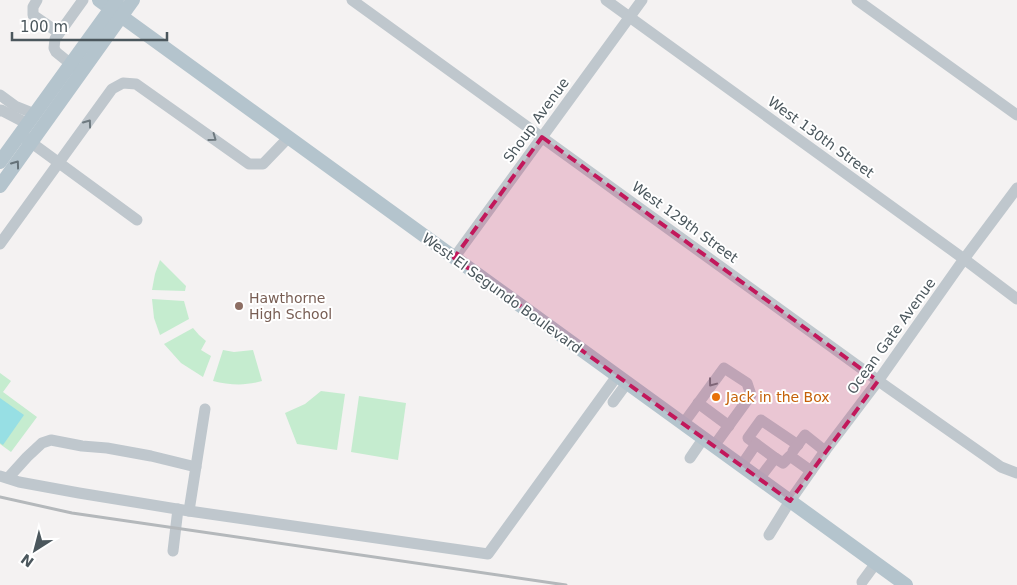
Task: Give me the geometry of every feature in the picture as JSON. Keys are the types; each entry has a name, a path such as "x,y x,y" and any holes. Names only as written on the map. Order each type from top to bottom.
{"main road":[{"name":"West El Segundo Boulevard","path":"99,0 117,8 288,138 906,585"},
{"path":"0,162 76,68 117,8 133,0"},
{"path":"0,186 28,129 76,68"}],"street":[{"path":"37,0 33,6 33,15 59,33"},
{"path":"76,68 56,52 54,48 55,39 84,0"},
{"name":"West 129th Street","path":"352,0 878,381 1001,467 1017,473"},
{"name":"West 130th Street","path":"606,0 1017,299"},
{"name":"Shoup Avenue","path":"454,258 642,0"},
{"path":"857,0 1017,115"},
{"path":"0,244 112,89 123,83 136,84 249,164 264,164 288,138"},
{"path":"0,94 15,106 28,129 59,163 137,220"},
{"path":"0,111 28,129"},
{"name":"Ocean Gate Avenue","path":"768,535 790,501 1017,188"},
{"path":"683,424 724,368 747,384 751,395 729,426 690,458"},
{"path":"613,402 622,380"},
{"path":"4,477 19,482 79,494 488,554 622,380"},
{"path":"698,403 729,426"},
{"path":"173,551 196,467 205,409"},
{"path":"798,445 761,420 748,438 782,463 790,456 798,445 805,435 826,451"},
{"path":"4,477 42,443 51,440 151,456 196,467"},
{"path":"741,466 756,444"},
{"path":"790,456 812,471"},
{"path":"759,479 775,458"},
{"path":"862,582 876,563"}],"highlighted area":[{"path":"542,137 878,381 790,501 454,258"}],"green space":[{"path":"160,260 186,286 185,291 152,290"},
{"path":"152,299 184,301 189,319 160,335 154,318"},
{"path":"193,328 206,341 201,350 211,356 203,377 181,363 164,344"},
{"path":"223,350 234,352 253,350 262,381 238,384 213,381"},
{"path":"0,373 11,381 3,392 37,417 11,452 0,444"},
{"path":"321,391 345,394 337,450 297,444 285,413 305,404"},
{"path":"359,396 406,403 398,460 351,452"}],"water":[{"path":"0,398 24,415 3,445 0,443"}],"railway":[{"path":"0,497 72,513 566,585"}],"place":[{"name":"Hawthorne High School","path":"239,306"},
{"name":"Jack in the Box","path":"716,397"}]}
